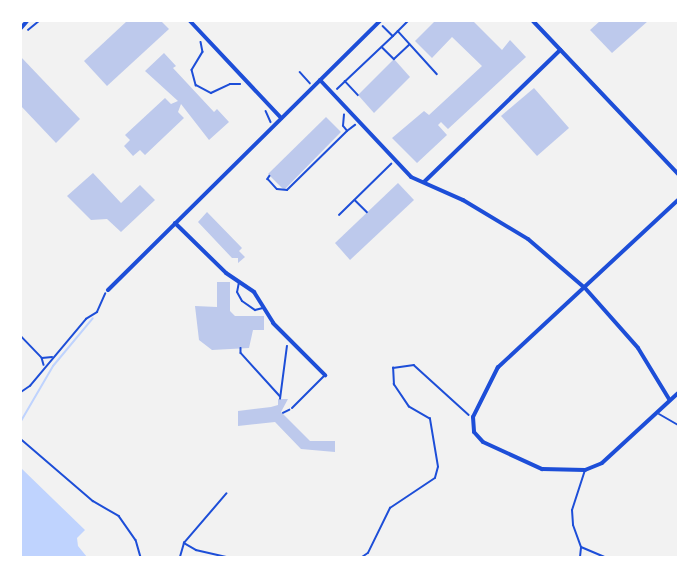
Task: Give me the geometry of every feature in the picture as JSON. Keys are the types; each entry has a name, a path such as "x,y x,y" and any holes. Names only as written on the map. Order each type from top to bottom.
{"street":[{"path":"21,28 27,21"},
{"path":"190,21 281,118"},
{"path":"108,290 380,21"},
{"path":"533,21 678,174"},
{"path":"424,182 560,50"},
{"path":"320,80 411,177 463,200 528,239 585,288 638,348 669,399"},
{"path":"678,200 498,367 473,417 477,439 525,463 559,472 585,470 602,463 659,414 669,399 678,393"},
{"path":"175,223 239,282 254,292 288,339 325,375"}],"lane":[{"path":"239,282 237,292 245,305 255,310 264,307"},
{"path":"292,408 325,375"},
{"path":"659,414 678,425"},
{"path":"580,557 581,547 572,510 585,470"},
{"path":"581,547 604,557"}],"path":[{"path":"30,30 39,21"},
{"path":"380,21 393,36"},
{"path":"325,85 330,82 337,89 408,21"},
{"path":"398,31 437,74"},
{"path":"200,40 203,52 192,70 196,85 211,93 231,84 244,86"},
{"path":"381,46 394,59 410,44"},
{"path":"414,49 418,44"},
{"path":"300,72 314,86"},
{"path":"345,81 358,95"},
{"path":"266,111 266,119 274,125"},
{"path":"346,131 343,126 344,113 363,132"},
{"path":"270,176 268,179 277,189 287,190 346,131 356,125"},
{"path":"339,215 392,163 388,158"},
{"path":"355,200 367,212"},
{"path":"21,392 86,319 97,312 108,290"},
{"path":"21,336 42,358 45,367"},
{"path":"280,399 288,339"},
{"path":"241,348 241,352 280,396"},
{"path":"42,358 53,357"},
{"path":"362,557 368,553 390,508 435,478 438,467 430,419 409,407 394,385 393,368 414,366 473,417"},
{"path":"21,440 93,501 119,516 136,540 141,557"},
{"path":"180,557 184,543 226,494"},
{"path":"184,543 196,550 227,557"}],"water":[{"path":"21,468 85,530 77,538 78,546 87,557 21,557"}],"building":[{"path":"127,21 161,21 169,29 107,86 84,61"},
{"path":"435,21 473,21 502,50 510,40 526,57 448,129 441,122 438,125 447,135 417,163 392,138 424,111 429,115 482,66 452,37 432,58 415,41"},
{"path":"600,21 648,21 612,53 590,30"},
{"path":"164,53 176,66 173,68 214,112 217,109 229,122 209,140 181,104 178,112 184,118 145,155 140,150 133,156 124,146 130,140 125,135 165,98 171,104 178,101 145,71"},
{"path":"21,57 80,119 56,143 21,106"},
{"path":"394,59 410,77 374,113 358,95"},
{"path":"534,88 569,128 537,156 501,116"},
{"path":"326,117 341,132 284,190 268,174"},
{"path":"93,173 121,203 140,185 155,200 121,232 107,219 91,220 67,196"},
{"path":"398,183 414,200 350,260 335,243"},
{"path":"207,212 242,248 239,251 245,257 238,263 238,258 232,258 198,222"},
{"path":"217,282 230,282 230,311 235,316 264,316 264,330 253,330 249,348 212,350 199,340 195,306 217,307"},
{"path":"278,399 288,399 281,412 310,441 335,441 335,452 301,449 275,422 238,426 238,411 278,405"}],"waterway":[{"path":"21,421 53,366 93,318"}]}
